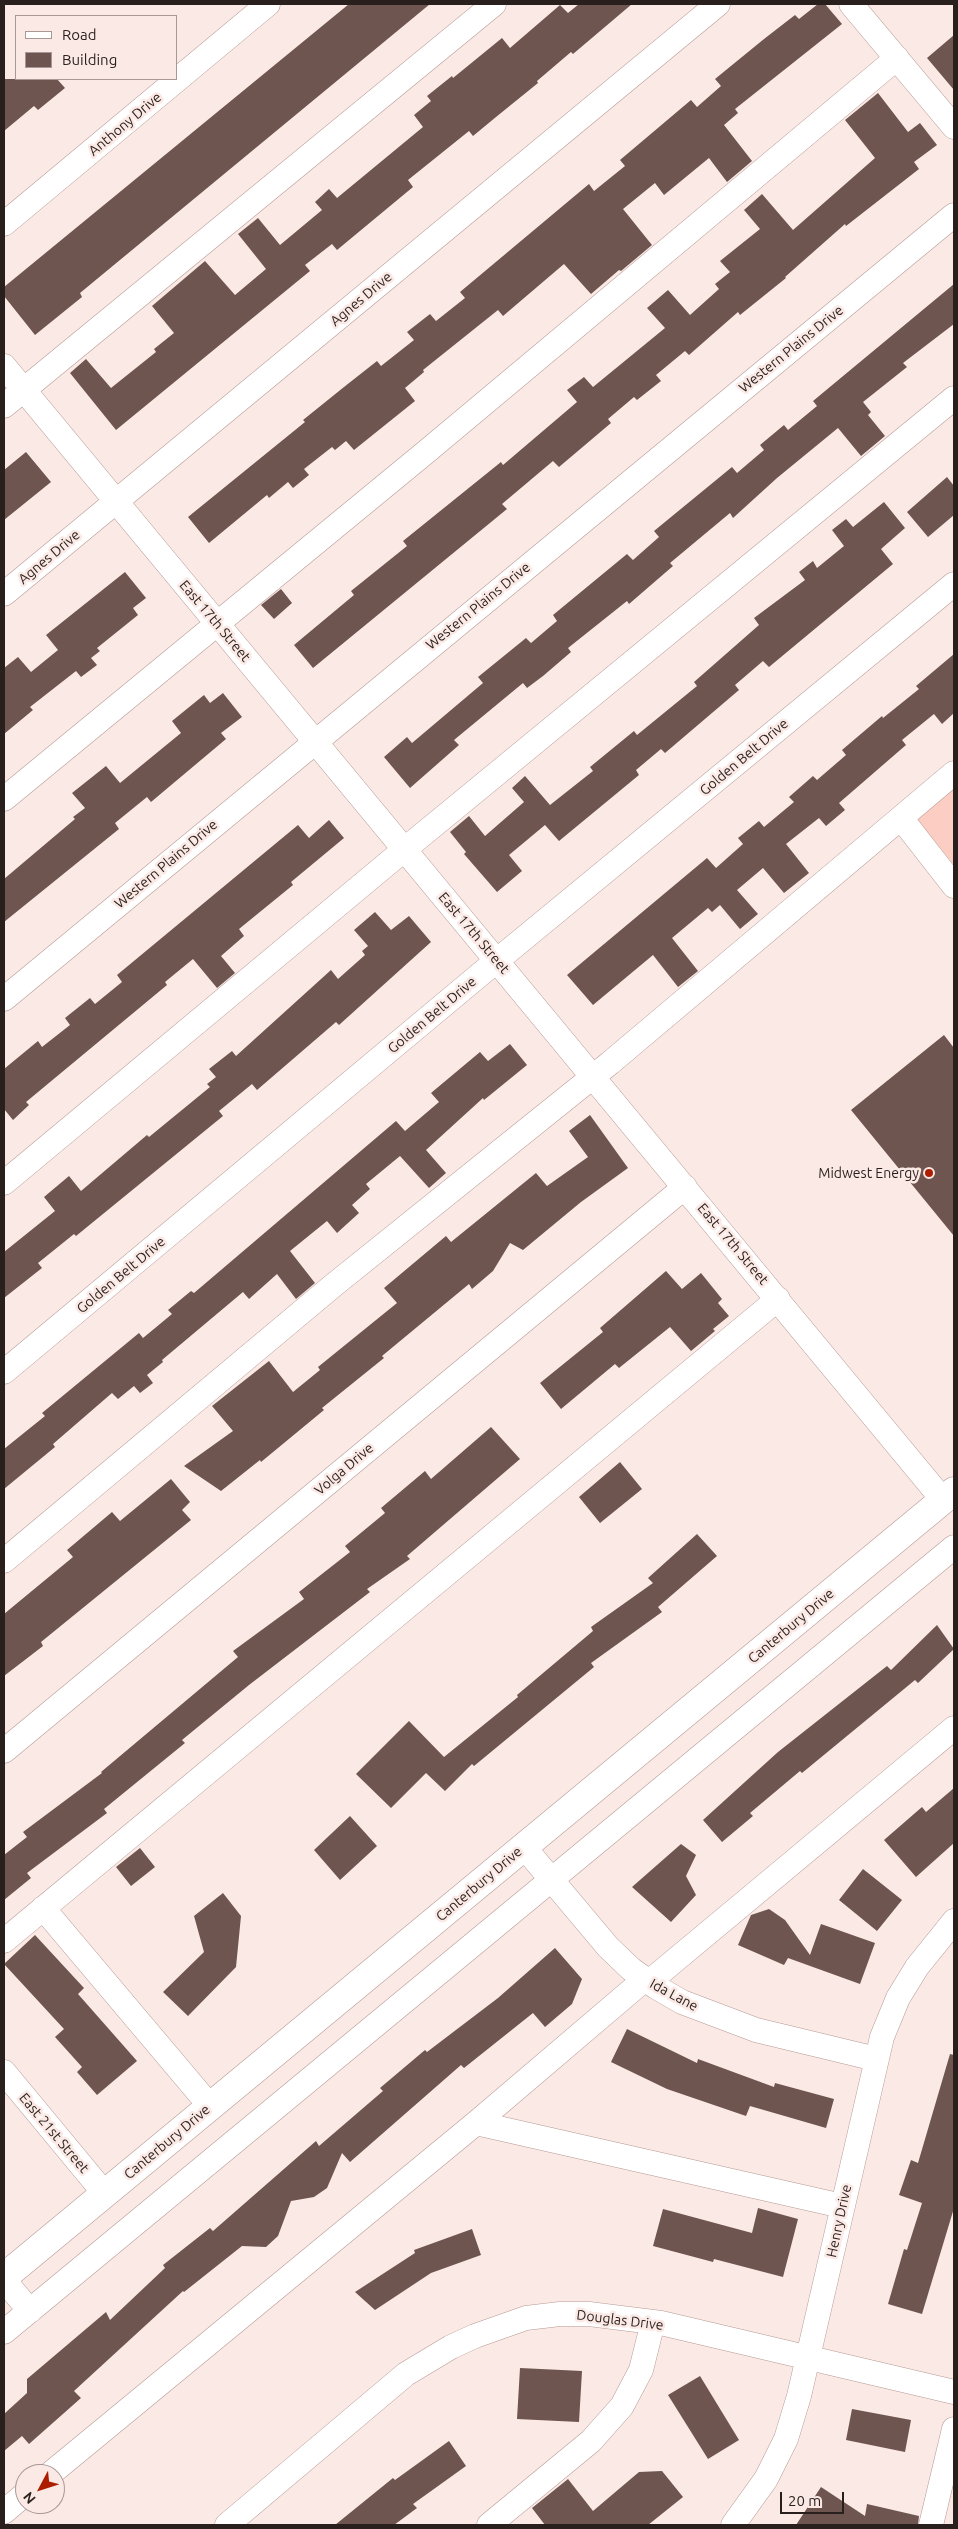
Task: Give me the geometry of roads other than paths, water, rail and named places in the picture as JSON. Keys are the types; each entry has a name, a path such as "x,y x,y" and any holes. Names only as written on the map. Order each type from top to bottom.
{"main road":[{"name":"Canterbury Drive","path":"4,2278 949,1496"}],"street":[{"name":"Anthony Drive","path":"178,79 268,4"},
{"path":"4,406 494,4"},
{"name":"Agnes Drive","path":"4,594 718,4"},
{"path":"851,4 954,127"},
{"path":"4,799 418,458 897,58"},
{"name":"Anthony Drive","path":"4,224 177,80"},
{"name":"Western Plains Drive","path":"4,998 954,215"},
{"name":"East 17th Street","path":"4,366 593,1077 778,1298 949,1496"},
{"path":"4,1183 405,849 954,398"},
{"name":"Golden Belt Drive","path":"4,1372 497,961 954,584"},
{"path":"4,1561 335,1284 593,1077 954,773"},
{"path":"901,818 954,886"},
{"name":"Volga Drive","path":"4,1750 685,1187"},
{"path":"4,1941 778,1298"},
{"path":"4,2332 954,1547"},
{"path":"62,2464 954,1728"},
{"name":"Ida Lane","path":"524,1847 608,1947 630,1970 647,1981 682,2002 756,2030 876,2059"},
{"path":"43,1908 210,2106"},
{"name":"Henry Drive","path":"733,2525 766,2479 786,2439 808,2358 876,2059 898,1998 917,1967 954,1920"},
{"name":"East 21st Street","path":"4,2072 105,2194"},
{"path":"476,2123 842,2206"},
{"path":"4,2278 30,2311"},
{"name":"Douglas Drive","path":"227,2525 392,2385 450,2347 509,2323 547,2316 589,2314 654,2322 954,2392"},
{"path":"489,2525 591,2441 622,2406 641,2370 654,2322"},
{"path":"931,2525 954,2430"},
{"path":"4,2512 15,2503"}],"place":[{"name":"Midwest Energy","path":"929,1173"}]}
